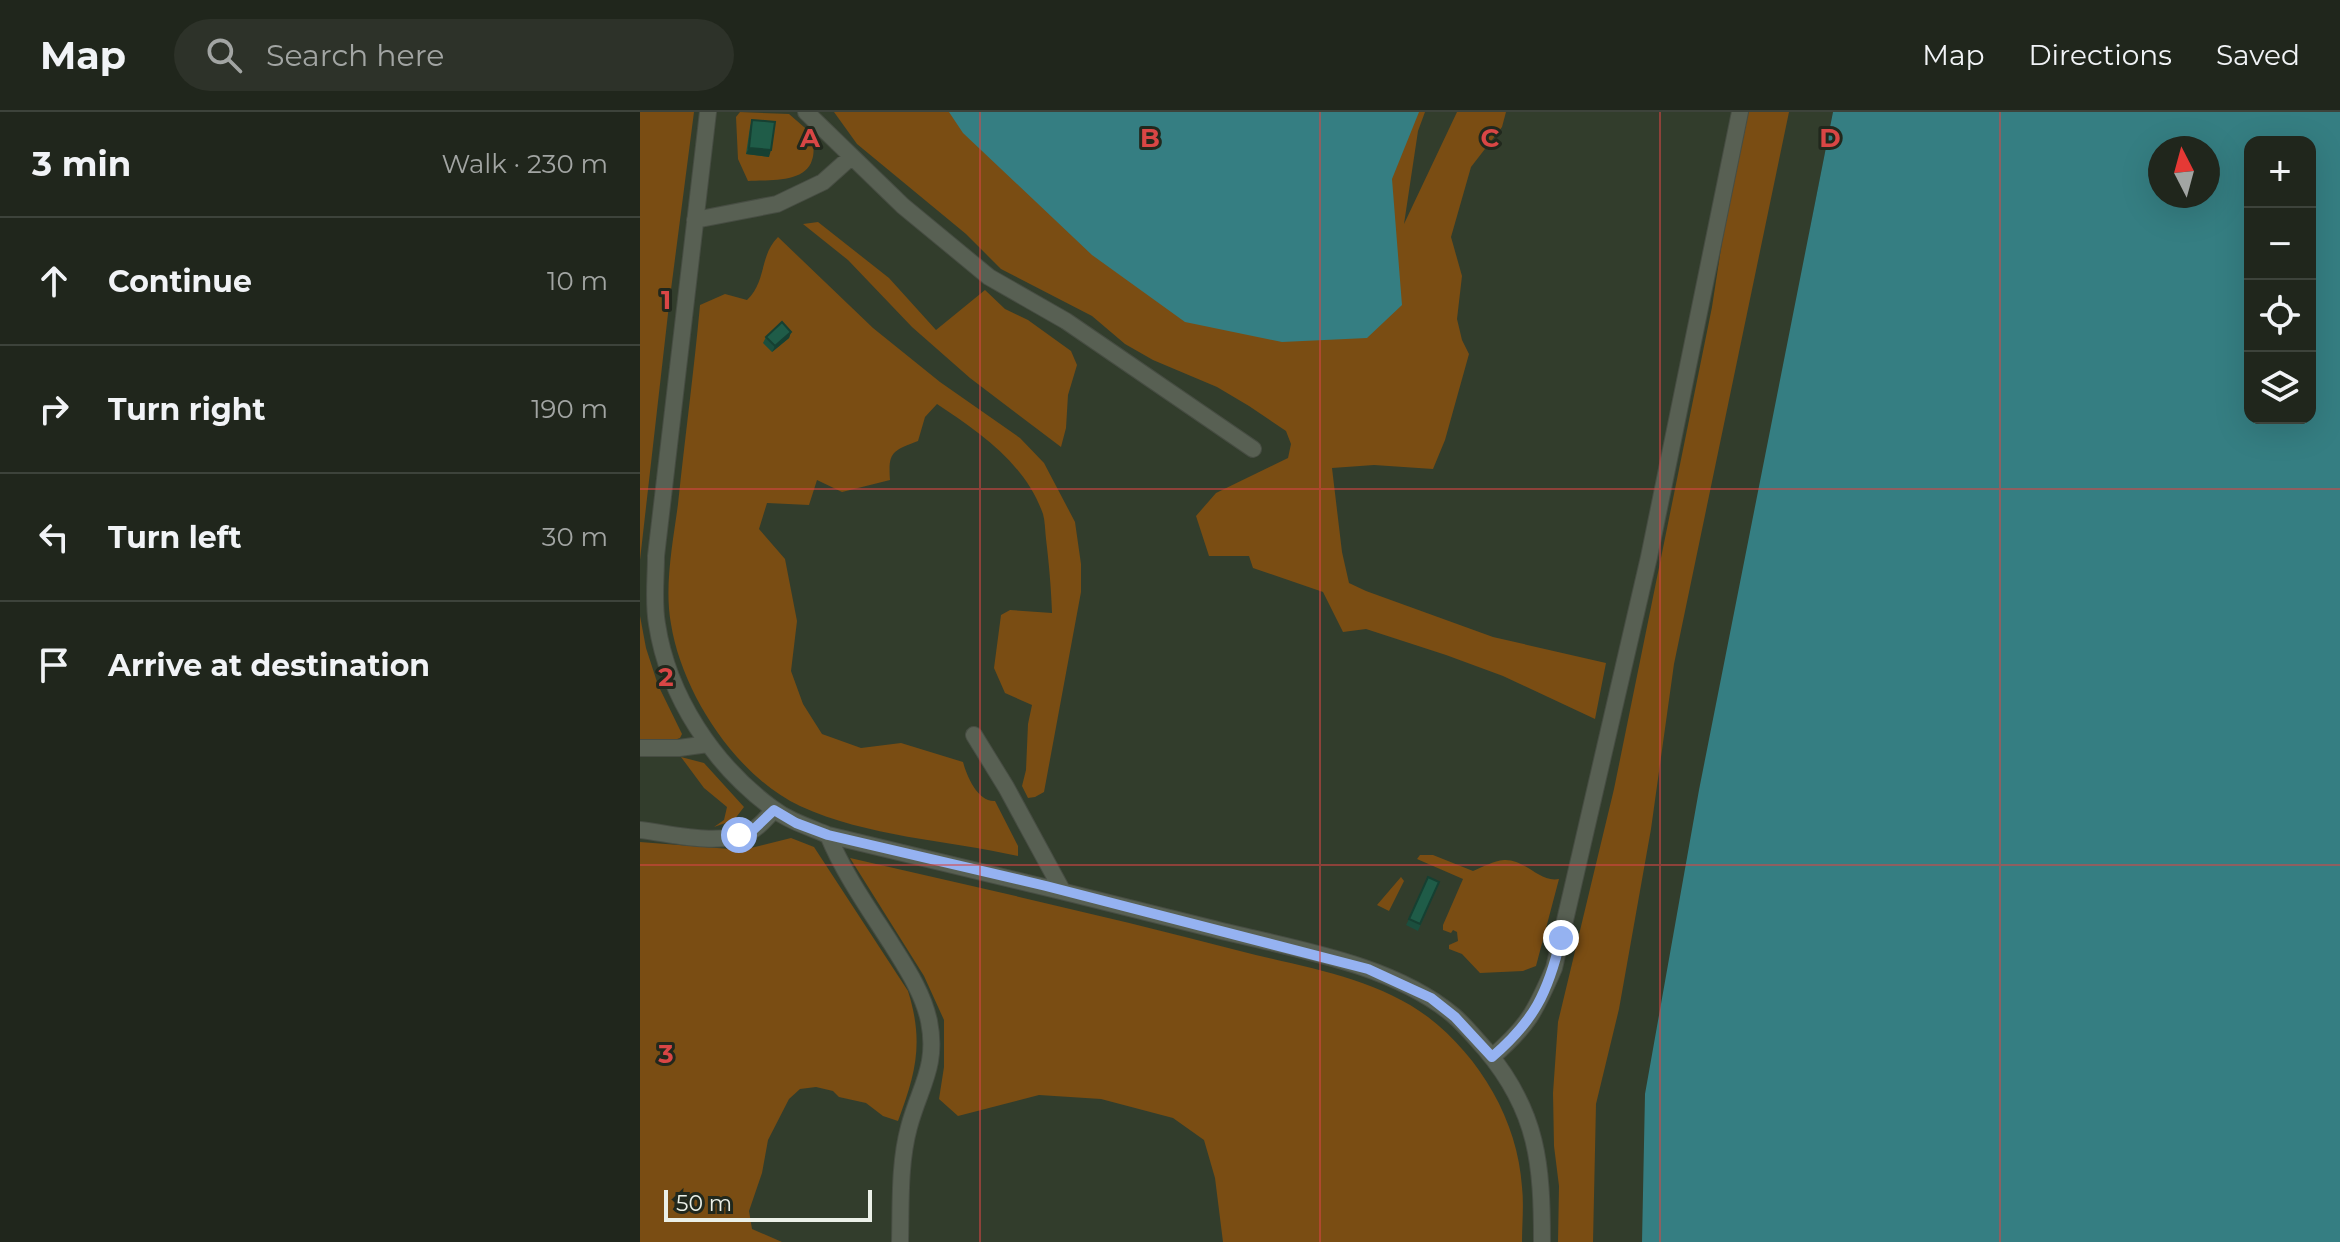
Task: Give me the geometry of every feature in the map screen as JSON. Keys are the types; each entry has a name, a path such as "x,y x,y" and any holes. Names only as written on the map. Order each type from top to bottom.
{"lane":[{"path":"708,112 656,556 655,593 657,624 664,655 678,693 723,765 774,810 796,823 828,835 1062,890 1368,969 1431,998 1455,1017 1492,1057 1528,1117 1542,1184 1542,1242"},
{"path":"806,112 903,206 989,277 1066,321 1253,449"},
{"path":"1492,1057 1519,1034 1536,1010 1554,968 1649,557 1740,112"},
{"path":"695,220 777,204 823,182 851,157"},
{"path":"640,603 655,593"},
{"path":"974,735 1062,890"},
{"path":"640,748 708,744"},
{"path":"640,830 728,837 752,831 774,810"},
{"path":"828,835 841,865 917,984 929,1019 931,1067 909,1126 904,1153 900,1242"}],"shaded area":[{"path":"640,112 949,112 1392,179 1419,112 1833,112 1811,224 1642,1242 640,1242"},
{"path":"640,112 694,112 640,560"},
{"path":"740,112 789,114 812,134 813,154 808,167 802,173 785,179 748,181 738,159 736,117"},
{"path":"834,112 1425,112 1418,131 1404,224 1457,112 1506,112 1502,127 1471,167 1451,237 1462,276 1457,319 1469,354 1445,440 1433,469 1374,465 1332,468 1342,552 1349,583 1366,591 1493,637 1606,663 1595,719 1503,676 1446,655 1366,629 1343,632 1323,592 1253,568 1249,556 1209,556 1196,516 1216,493 1288,458 1291,444 1286,431 1217,387 1153,360 1125,344 1092,316 1001,269 966,234 857,144"},
{"path":"1746,112 1789,112 1674,664 1651,829 1619,1009 1596,1104 1593,1242 1558,1242 1559,1186 1554,1146 1553,1093 1558,1022 1614,789 1712,307"},
{"path":"818,222 889,278 936,330 985,290 1005,309 1028,320 1071,351 1077,365 1068,395 1066,428 1061,447 970,378 912,327 848,260 803,224"},
{"path":"778,237 873,328 940,382 1020,438 1044,463 1075,522 1081,592 1044,792 1028,798 1022,786 1032,705 1005,693 994,668 1001,615 1010,610 1052,613 1050,576 1043,514 1025,479 999,450 937,404 925,417 918,441 897,450 891,458 890,480 842,492 817,480 809,505 767,503 759,529 785,559 797,621 791,671 803,704 822,734 861,748 901,743 963,762 978,793 995,801 1018,846 1018,856 853,825 800,806 754,775 734,753 716,730 687,677 671,624 669,579 700,305 725,294 747,300 758,285 768,252"},
{"path":"640,616 658,685 682,734 669,742 640,741"},
{"path":"681,757 704,763 744,807 734,820 714,827 724,820 727,807 704,788"},
{"path":"791,838 814,847 908,991 916,1026 916,1057 898,1121 883,1116 866,1103 839,1097 833,1091 816,1087 800,1089 789,1099 768,1140 762,1173 749,1211 752,1229 782,1242 640,1242 640,842 743,850"},
{"path":"1420,855 1433,855 1473,871 1496,862 1512,861 1545,878 1559,879 1536,966 1523,971 1480,973 1462,954 1449,949 1449,945 1458,941 1457,932 1443,930 1443,925 1463,879 1417,859"},
{"path":"850,858 1313,968 1362,983 1407,1003 1447,1033 1480,1071 1493,1092 1513,1138 1519,1162 1523,1201 1522,1242 1223,1242 1215,1178 1204,1140 1173,1118 1101,1099 1039,1095 958,1116 939,1099 944,1067 944,1020 924,976"},
{"path":"1401,877 1404,881 1389,911 1377,905"}],"water":[{"path":"949,112 1419,112 1392,179 1402,305 1367,338 1282,342 1185,322 1092,255 963,133"},
{"path":"1833,112 2340,112 2340,1242 1642,1242 1645,1094 1699,790"}],"building":[{"path":"752,120 775,122 771,150 749,148"},
{"path":"782,322 791,332 775,346 766,337"},
{"path":"1428,877 1439,882 1420,924 1409,919"}],"route":[{"path":"739,835 752,831 774,810 796,823 828,835 1046,886 1368,969 1431,998 1455,1017 1492,1057 1519,1034 1536,1010 1554,968 1561,938"}]}
